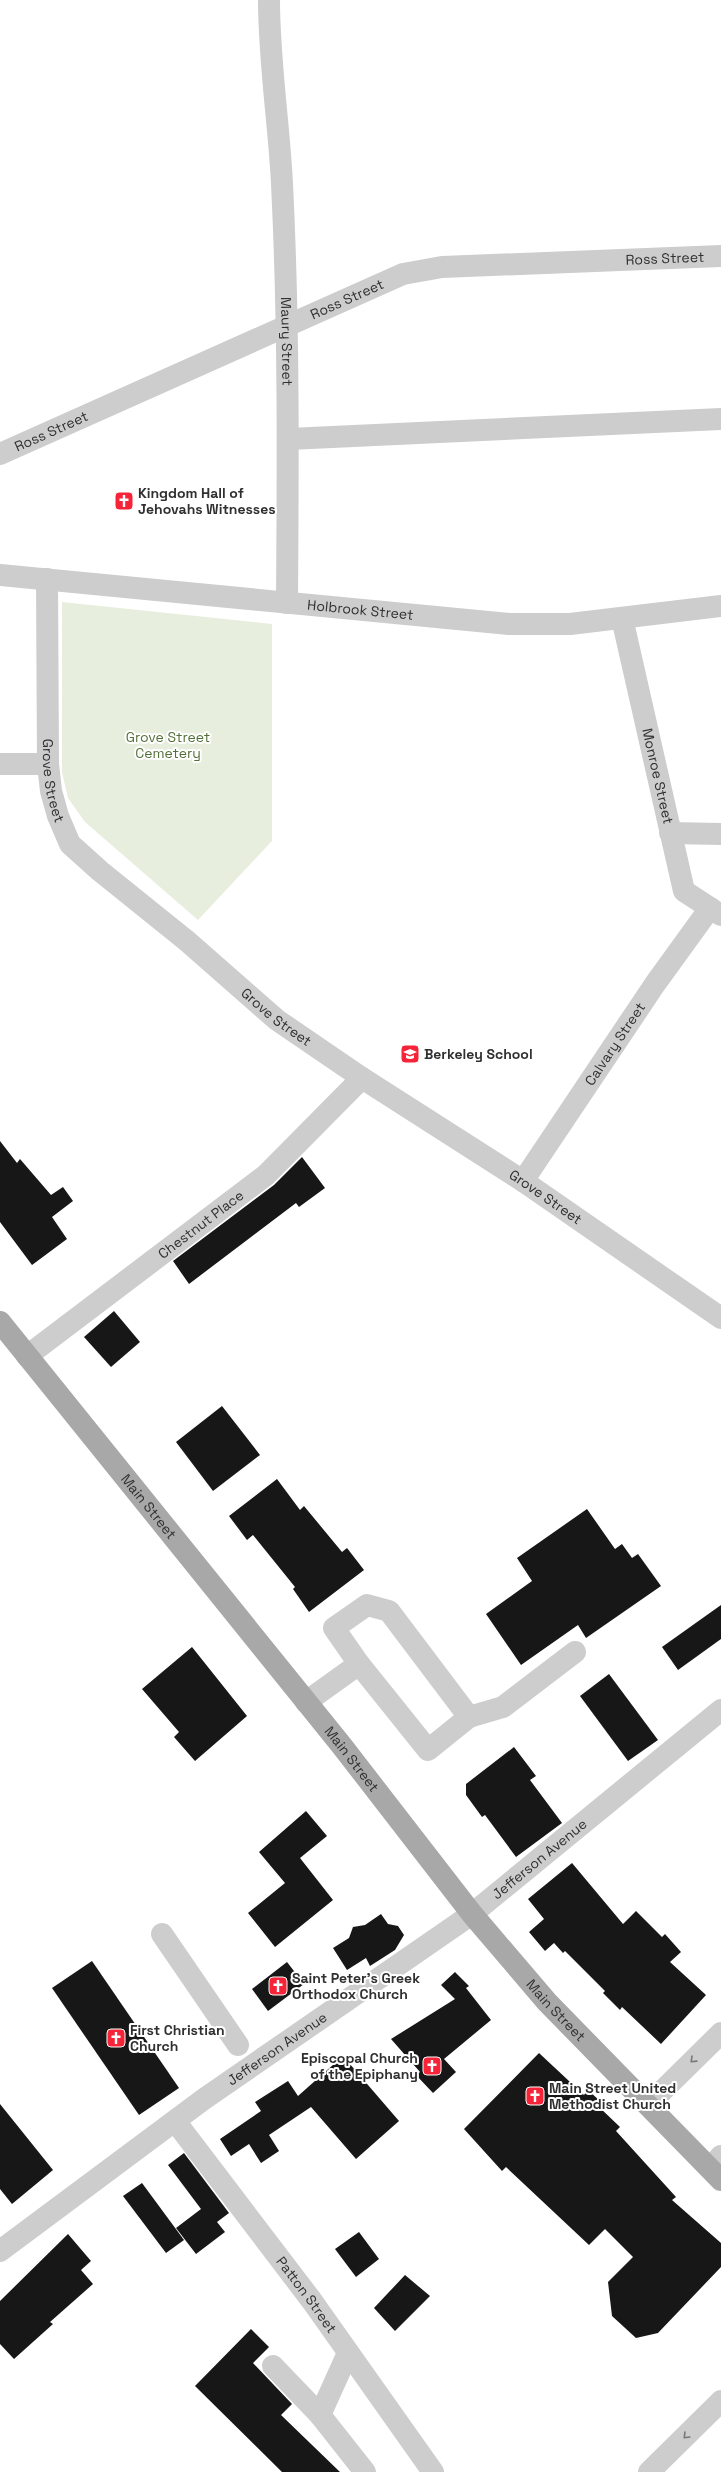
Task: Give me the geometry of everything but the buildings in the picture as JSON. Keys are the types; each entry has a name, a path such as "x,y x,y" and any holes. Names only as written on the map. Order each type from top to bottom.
{"main road":[{"name":"Main Street","path":"0,1322 306,1702 472,1914 547,2002 648,2105 717,2168"}],"street":[{"name":"Maury Street","path":"270,0 273,80 282,182 287,326 289,439 287,603"},
{"name":"Ross Street","path":"0,454 403,274 442,267 721,256"},
{"path":"289,439 721,419"},
{"name":"Holbrook Street","path":"0,575 509,624 570,624 721,606"},
{"name":"Grove Street","path":"47,579 48,764 51,791 58,816 70,844 100,871 187,941 277,1020 362,1078 523,1181 721,1318"},
{"name":"Monroe Street","path":"622,618 684,891 716,912"},
{"path":"0,764 48,764"},
{"path":"670,833 721,834"},
{"name":"Calvary Street","path":"523,1181 655,984 716,912"},
{"name":"Chestnut Place","path":"27,1356 266,1175 362,1078"},
{"path":"469,1717 389,1611 367,1605 334,1628 359,1664 428,1750 469,1717 503,1707 575,1652"},
{"path":"306,1702 359,1664"},
{"name":"Jefferson Avenue","path":"0,2251 237,2076 472,1914 721,1710"},
{"path":"162,1934 238,2045"},
{"path":"648,2105 721,2033"},
{"path":"237,2076 233,2049 238,2045 249,2038 267,2055"},
{"name":"Patton Street","path":"175,2121 348,2353 427,2469"},
{"path":"320,2415 348,2353"},
{"path":"273,2366 320,2415 365,2472"},
{"path":"649,2472 719,2409"}],"green space":[{"name":"Grove Street Cemetery","path":"62,602 272,624 272,841 198,920 85,822 68,798 62,772"}],"place":[{"name":"Kingdom Hall of Jehovahs Witnesses","path":"124,501"},
{"name":"Berkeley School","path":"410,1054"},
{"name":"Saint Peter's Greek Orthodox Church","path":"278,1986"},
{"name":"First Christian Church","path":"116,2038"},
{"name":"Episcopal Church of the Epiphany","path":"432,2066"},
{"name":"Main Street United Methodist Church","path":"535,2096"}]}
